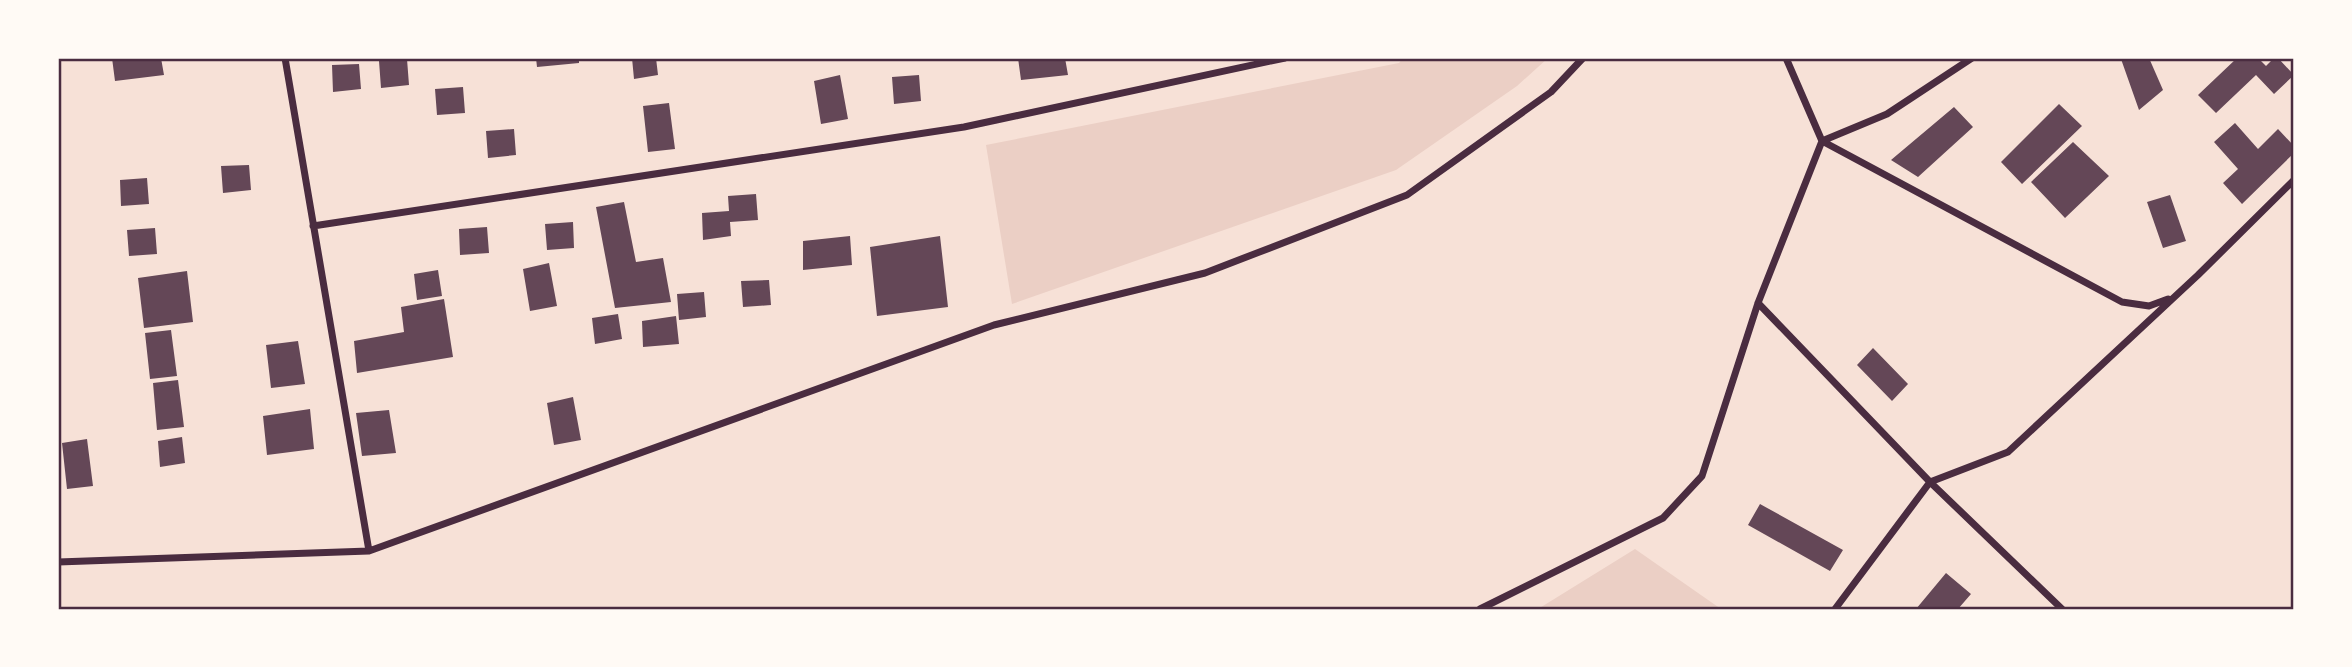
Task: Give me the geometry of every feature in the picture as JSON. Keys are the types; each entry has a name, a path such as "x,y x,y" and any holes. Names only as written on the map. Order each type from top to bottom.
{"street":[{"path":"285,58 369,551"},
{"path":"313,226 964,127 1285,58"},
{"path":"58,562 369,551 994,325 1205,273 1407,195 1551,92 1583,58"},
{"path":"1786,58 1822,141 2123,302 2149,306 2173,297"},
{"path":"1480,609 1663,518 1702,476 1758,303 1822,141 1887,114 1972,58"},
{"path":"1835,609 1930,482 2008,452 2294,180"},
{"path":"1758,303 1930,482 2062,609"}],"shaded area":[{"path":"1403,58 1548,58 1517,86 1396,170 1012,304 986,145 1399,63"},
{"path":"1635,549 1721,609 1538,609"}],"building":[{"path":"112,58 161,58 164,75 115,81"},
{"path":"536,58 579,58 579,63 537,67"},
{"path":"632,58 656,58 658,75 634,79"},
{"path":"1018,58 1065,58 1068,75 1021,80"},
{"path":"2149,58 2163,90 2139,110 2121,59"},
{"path":"2237,58 2258,58 2266,66 2274,58 2278,58 2294,75 2274,94 2256,75 2216,113 2198,95"},
{"path":"407,59 409,85 381,88 379,61"},
{"path":"359,64 361,89 333,92 332,65"},
{"path":"840,75 848,119 821,124 814,81"},
{"path":"919,75 921,101 894,104 892,77"},
{"path":"463,87 465,113 437,115 435,89"},
{"path":"669,103 675,149 648,152 643,106"},
{"path":"2059,104 2082,126 2022,184 2001,162"},
{"path":"1954,107 1973,127 1918,177 1891,160"},
{"path":"2235,123 2258,149 2278,129 2294,146 2294,153 2242,204 2223,183 2238,169 2214,142"},
{"path":"514,129 516,155 488,158 486,131"},
{"path":"2073,142 2109,176 2065,218 2031,182"},
{"path":"249,165 251,190 223,193 221,166"},
{"path":"147,178 149,204 121,206 120,180"},
{"path":"756,194 758,220 730,222 731,236 703,240 702,213 729,211 728,196"},
{"path":"2170,195 2186,241 2163,248 2147,202"},
{"path":"624,202 636,262 663,258 671,302 615,308 596,207"},
{"path":"573,222 574,248 547,250 545,224"},
{"path":"487,227 489,253 460,255 459,229"},
{"path":"155,228 157,254 129,256 127,230"},
{"path":"850,236 852,265 803,270 803,241"},
{"path":"940,236 948,307 877,316 870,247"},
{"path":"549,263 557,306 530,311 523,269"},
{"path":"438,270 442,296 417,300 414,274"},
{"path":"187,271 193,322 144,328 138,278"},
{"path":"769,280 771,305 743,307 741,281"},
{"path":"704,292 706,317 679,320 677,294"},
{"path":"444,299 453,357 357,373 354,341 404,332 401,307"},
{"path":"618,314 622,339 595,344 592,318"},
{"path":"676,316 679,344 643,347 642,321"},
{"path":"171,330 177,376 150,379 145,333"},
{"path":"298,341 305,384 271,388 266,345"},
{"path":"1873,348 1908,384 1892,401 1857,365"},
{"path":"178,380 184,427 157,430 153,383"},
{"path":"573,397 581,440 554,445 547,403"},
{"path":"310,409 314,449 267,455 263,416"},
{"path":"389,410 396,453 362,456 356,413"},
{"path":"182,437 185,463 160,467 158,441"},
{"path":"87,439 93,486 67,489 62,443"},
{"path":"1760,504 1843,550 1830,571 1748,525"},
{"path":"1946,573 1971,594 1958,609 1916,609"}]}
